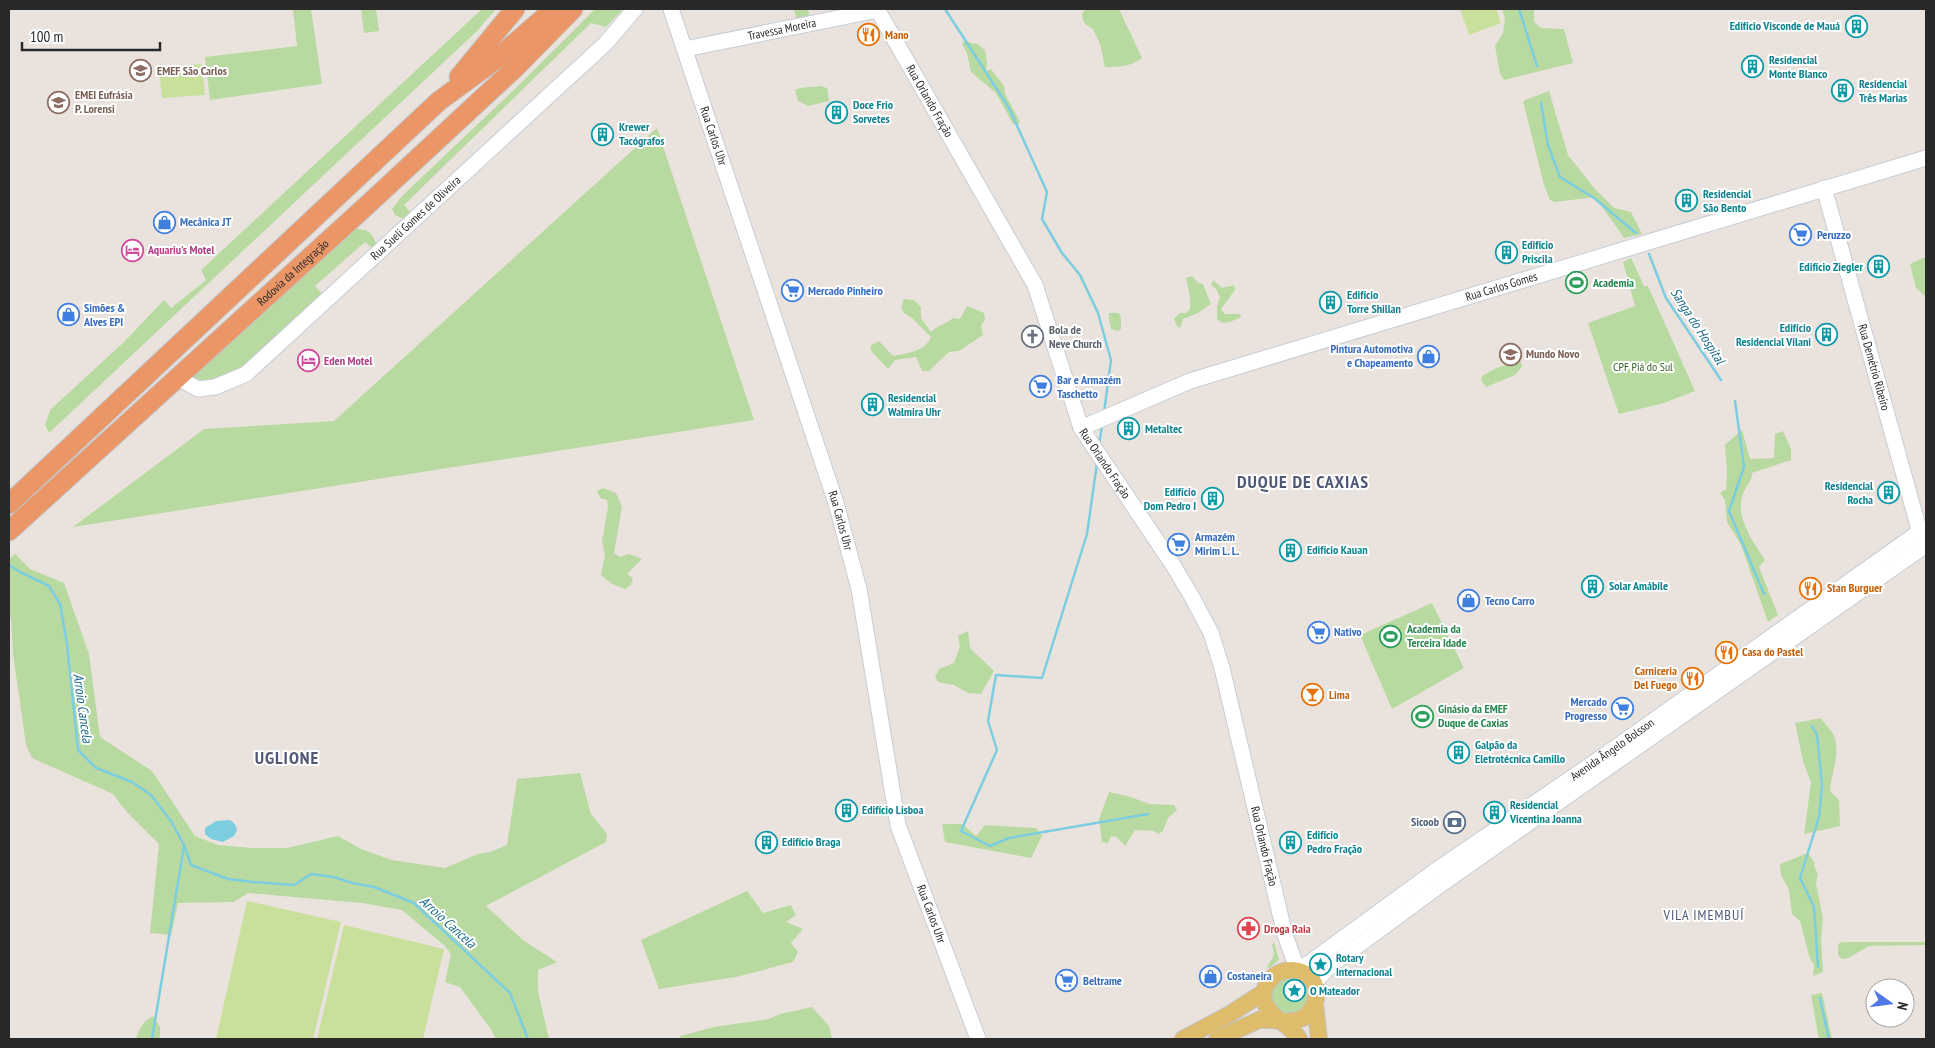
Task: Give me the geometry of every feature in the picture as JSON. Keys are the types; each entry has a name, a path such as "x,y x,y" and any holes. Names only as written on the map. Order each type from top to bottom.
{"highway":[{"path":"440,101 515,9"},
{"name":"Rodovia da Integração","path":"9,504 440,101 495,60 554,9"},
{"name":"Rodovia da Integração","path":"9,531 364,208 515,68 573,9"},
{"path":"346,189 364,208"},
{"path":"58,459 72,474"}],"main road":[{"path":"1299,1039 1294,1031 1267,1008 1264,1000 1264,992 1268,982 1274,975 1284,970 1298,970 1308,976 1314,983 1319,1039"},
{"path":"1183,1039 1230,1014 1264,992"},
{"path":"1217,1039 1259,1020 1290,1022 1300,1020 1309,1014 1315,1004"}],"street":[{"name":"Rua Sueli Gomes de Oliveira","path":"178,378 198,389 215,387 246,374 605,44 636,9"},
{"name":"Rua Carlos Uhr","path":"672,9 836,503 859,589 898,825 978,1039"},
{"name":"Travessa Moreira","path":"685,49 877,10"},
{"name":"Rua Orlando Fração","path":"877,10 1035,285 1080,428 1172,565 1211,633 1222,668 1284,935 1298,970"},
{"name":"Rua Carlos Gomes","path":"1080,428 1190,381 1926,158"},
{"name":"Rua Demétrio Ribeiro","path":"1824,188 1924,538"},
{"name":"Avenida Ângelo Bolsson","path":"1298,970 1439,877 1924,538"},
{"name":"Avenida Ângelo Bolsson","path":"1314,983 1329,967 1439,877"},
{"name":"Rua Orlando Fração","path":"1274,975 1280,966 1284,935"}],"green space":[{"path":"293,9 311,9 322,84 210,100 205,57 297,46"},
{"path":"361,9 376,9 379,31 364,33"},
{"path":"482,9 496,9 476,32 49,433 45,425 50,410 124,342 164,300 171,308 206,280 201,270"},
{"path":"595,9 623,9 606,27 591,23 404,205 411,213 404,219 395,215 392,209 402,196 521,83"},
{"path":"794,9 808,9 810,19 797,21"},
{"path":"1086,9 1119,9 1142,58 1129,65 1105,67 1100,44 1093,29 1086,25 1083,20 1082,14"},
{"path":"1460,9 1496,9 1501,23 1469,35"},
{"path":"1502,9 1534,9 1534,22 1541,28 1564,29 1573,63 1504,80 1500,74 1495,46 1503,33 1505,18"},
{"path":"965,40 973,44 976,43 985,50 986,71 991,69 1004,86 1005,94 1020,122 1018,124 1013,124 996,93 971,72 967,53 962,44"},
{"path":"202,64 205,95 162,98 159,68"},
{"path":"820,86 827,88 829,101 808,106 798,101 795,90"},
{"path":"1549,91 1568,155 1595,189 1614,208 1631,212 1642,234 1624,238 1595,197 1555,202 1550,200 1544,185 1523,101"},
{"path":"657,128 754,420 73,527 204,429 334,421"},
{"path":"356,229 369,232 376,243 373,249 365,242 315,286 323,295 239,370 221,379 204,381 192,377"},
{"path":"1925,257 1926,297 1916,288 1910,264"},
{"name":"CPF Piá do Sul","path":"1631,258 1644,286 1648,286 1695,391 1664,403 1619,414 1588,323 1635,306 1623,262"},
{"path":"1192,276 1198,283 1203,284 1211,304 1198,313 1183,319 1180,328 1174,319 1180,313 1186,313 1190,309 1190,297 1186,278"},
{"path":"1213,280 1222,288 1234,285 1235,290 1221,309 1225,314 1240,314 1241,317 1222,323 1217,319 1217,306 1220,297 1216,289 1211,285"},
{"path":"904,299 914,300 921,307 921,318 931,332 953,318 960,319 967,306 984,313 985,320 981,326 983,335 959,351 949,352 929,371 922,371 916,357 895,360 888,369 872,352 870,346 879,341 893,356 920,349 931,337 912,318 904,313 901,308"},
{"path":"1109,313 1119,313 1121,329 1118,331 1111,329"},
{"path":"1519,361 1522,367 1515,375 1486,387 1481,380 1482,376 1496,368"},
{"path":"1742,430 1750,459 1774,458 1775,434 1783,431 1791,449 1791,460 1752,473 1741,502 1741,511 1746,529 1765,560 1759,567 1778,615 1768,622 1741,545 1727,522 1725,500 1720,493 1726,489 1725,445"},
{"path":"603,488 616,493 622,507 614,553 620,557 629,554 642,559 627,574 633,578 631,585 625,589 612,584 601,575 605,555 602,541 608,507 607,500 600,498 597,491"},
{"path":"15,554 30,569 64,583 89,654 100,737 152,771 195,836 218,845 252,848 287,848 338,836 361,849 392,860 445,868 478,854 490,852 507,845 517,779 580,773 591,814 607,834 606,842 486,906 524,941 557,962 538,970 538,991 549,1039 496,1039 460,987 445,982 451,954 445,946 402,910 362,903 248,893 234,902 178,903 171,935 150,933 159,844 126,811 113,794 32,758 26,745 13,654 11,618 9,616 9,559"},
{"path":"1432,603 1464,668 1392,709 1360,635"},
{"path":"968,631 970,648 994,671 981,694 968,693 954,685 938,682 935,677 939,669 954,663 960,646 958,636"},
{"path":"1821,718 1832,732 1835,741 1836,755 1830,791 1839,800 1840,826 1804,834 1811,782 1803,761 1795,723"},
{"path":"1109,792 1131,797 1149,804 1174,805 1177,810 1168,818 1163,831 1158,834 1154,831 1135,830 1125,846 1117,837 1111,836 1108,843 1102,842 1099,819"},
{"path":"942,824 962,824 976,836 985,825 1036,828 1042,836 1031,858 945,842"},
{"path":"1808,853 1815,863 1814,866 1818,874 1816,883 1823,919 1821,940 1823,972 1813,976 1814,964 1810,959 1800,921 1792,914 1789,890 1781,875 1780,864"},
{"path":"747,891 763,913 791,905 796,915 786,922 803,929 791,943 798,952 793,962 736,977 659,989 641,940"},
{"path":"247,901 341,922 313,1039 216,1039"},
{"path":"344,925 444,949 423,1039 317,1039"},
{"path":"1274,942 1279,960 1269,968 1267,967 1273,957 1272,945"},
{"path":"1842,942 1926,942 1926,945 1869,946 1848,958 1842,959 1838,955 1838,944"},
{"path":"1290,977 1297,978 1303,982 1307,988 1307,1002 1303,1008 1297,1012 1290,1013 1283,1012 1277,1008 1273,1002 1272,995 1273,988 1277,982 1283,978"},
{"path":"1822,993 1832,1039 1819,1039 1811,995"},
{"path":"812,1007 829,1026 832,1039 681,1039 680,1036 714,1027 769,1019 780,1014"},
{"path":"153,1016 160,1027 160,1039 136,1039 142,1026"}],"water":[{"path":"230,820 235,824 237,830 234,836 223,842 211,839 205,834 205,828 216,821"}],"waterway":[{"path":"945,9 1009,108 1047,192 1042,219 1062,253 1080,275 1098,313 1111,360 1104,413"},
{"name":"Sanga do Hospital","path":"1519,9 1537,66"},
{"name":"Sanga do Hospital","path":"1541,103 1548,145 1560,177 1594,198 1636,233"},
{"name":"Sanga do Hospital","path":"1649,254 1666,298 1721,380"},
{"name":"Sanga do Hospital","path":"1735,401 1744,467 1729,511 1764,594"},
{"path":"1099,445 1102,426"},
{"path":"1097,463 1087,534 1042,678 996,675 988,721 997,750 961,831 990,846 1009,838 1148,814"},
{"name":"Arroio Cancela","path":"9,565 49,586 60,604 67,644 78,750 96,768 132,782 151,795 171,821 184,845 191,865 228,879 253,882 294,885 311,874 334,877 374,887 414,903 510,993 528,1039"},
{"name":"Sanga do Hospital","path":"1812,726 1817,735 1822,785 1819,817 1800,878 1814,907 1818,967"},
{"path":"152,1039 184,846"},
{"name":"Sanga do Hospital","path":"1820,998 1829,1039"}],"place":[{"name":"Edifício Visconde de Mauá","path":"1856,26"},
{"name":"Mano","path":"869,35"},
{"name":"Residencial Monte Blanco","path":"1753,67"},
{"name":"EMEF São Carlos","path":"141,71"},
{"name":"Residencial Três Marias","path":"1843,91"},
{"name":"EMEI Eufrásia P. Lorensi","path":"59,102"},
{"name":"Doce Frio Sorvetes","path":"837,112"},
{"name":"Krewer Tacógrafos","path":"603,134"},
{"name":"Residencial São Bento","path":"1687,201"},
{"name":"Mecânica JT","path":"164,222"},
{"name":"Peruzzo","path":"1801,235"},
{"name":"Aquariu's Motel","path":"132,250"},
{"name":"Edifício Priscila","path":"1506,252"},
{"name":"Edifício Ziegler","path":"1879,267"},
{"name":"Academia","path":"1577,283"},
{"name":"Mercado Pinheiro","path":"792,291"},
{"name":"Edifício Torre Shillan","path":"1331,302"},
{"name":"Simões & Alves EPI","path":"68,315"},
{"name":"Edifício Residencial Vilani","path":"1827,335"},
{"name":"Bola de Neve Church","path":"1033,337"},
{"name":"Mundo Novo","path":"1510,354"},
{"name":"Pintura Automotiva e Chapeamento","path":"1429,356"},
{"name":"Eden Motel","path":"308,361"},
{"name":"Bar e Armazém Taschetto","path":"1041,387"},
{"name":"Residencial Walmira Uhr","path":"872,405"},
{"name":"Metaltec","path":"1129,429"},
{"name":"Residencial Rocha","path":"1889,493"},
{"name":"Edifício Dom Pedro I","path":"1212,499"},
{"name":"Armazém Mirim L. L.","path":"1179,544"},
{"name":"Edifício Kauan","path":"1291,550"},
{"name":"Solar Amábile","path":"1593,586"},
{"name":"Stan Burguer","path":"1811,588"},
{"name":"Tecno Carro","path":"1469,601"},
{"name":"Nativo","path":"1318,632"},
{"name":"Academia da Terceira Idade","path":"1391,636"},
{"name":"Casa do Pastel","path":"1726,652"},
{"name":"Carniceria Del Fuego","path":"1693,678"},
{"name":"Lima","path":"1313,695"},
{"name":"Mercado Progresso","path":"1623,709"},
{"name":"Ginásio da EMEF Duque de Caxias","path":"1422,716"},
{"name":"Galpão da Eletrotécnica Camillo","path":"1459,752"},
{"name":"Edifício Lisboa","path":"846,810"},
{"name":"Residencial Vicentina Joanna","path":"1494,812"},
{"name":"Sicoob","path":"1455,822"},
{"name":"Edifício Braga","path":"766,842"},
{"name":"Edifício Pedro Fração","path":"1291,842"},
{"name":"Droga Raia","path":"1248,929"},
{"name":"Rotary Internacional","path":"1320,965"},
{"name":"Costaneira","path":"1211,976"},
{"name":"Beltrame","path":"1067,981"},
{"name":"O Mateador","path":"1294,991"}],"district":[{"name":"DUQUE DE CAXIAS","path":"1303,482"},
{"name":"UGLIONE","path":"287,758"},
{"name":"VILA IMEMBUÍ","path":"1704,915"}]}
